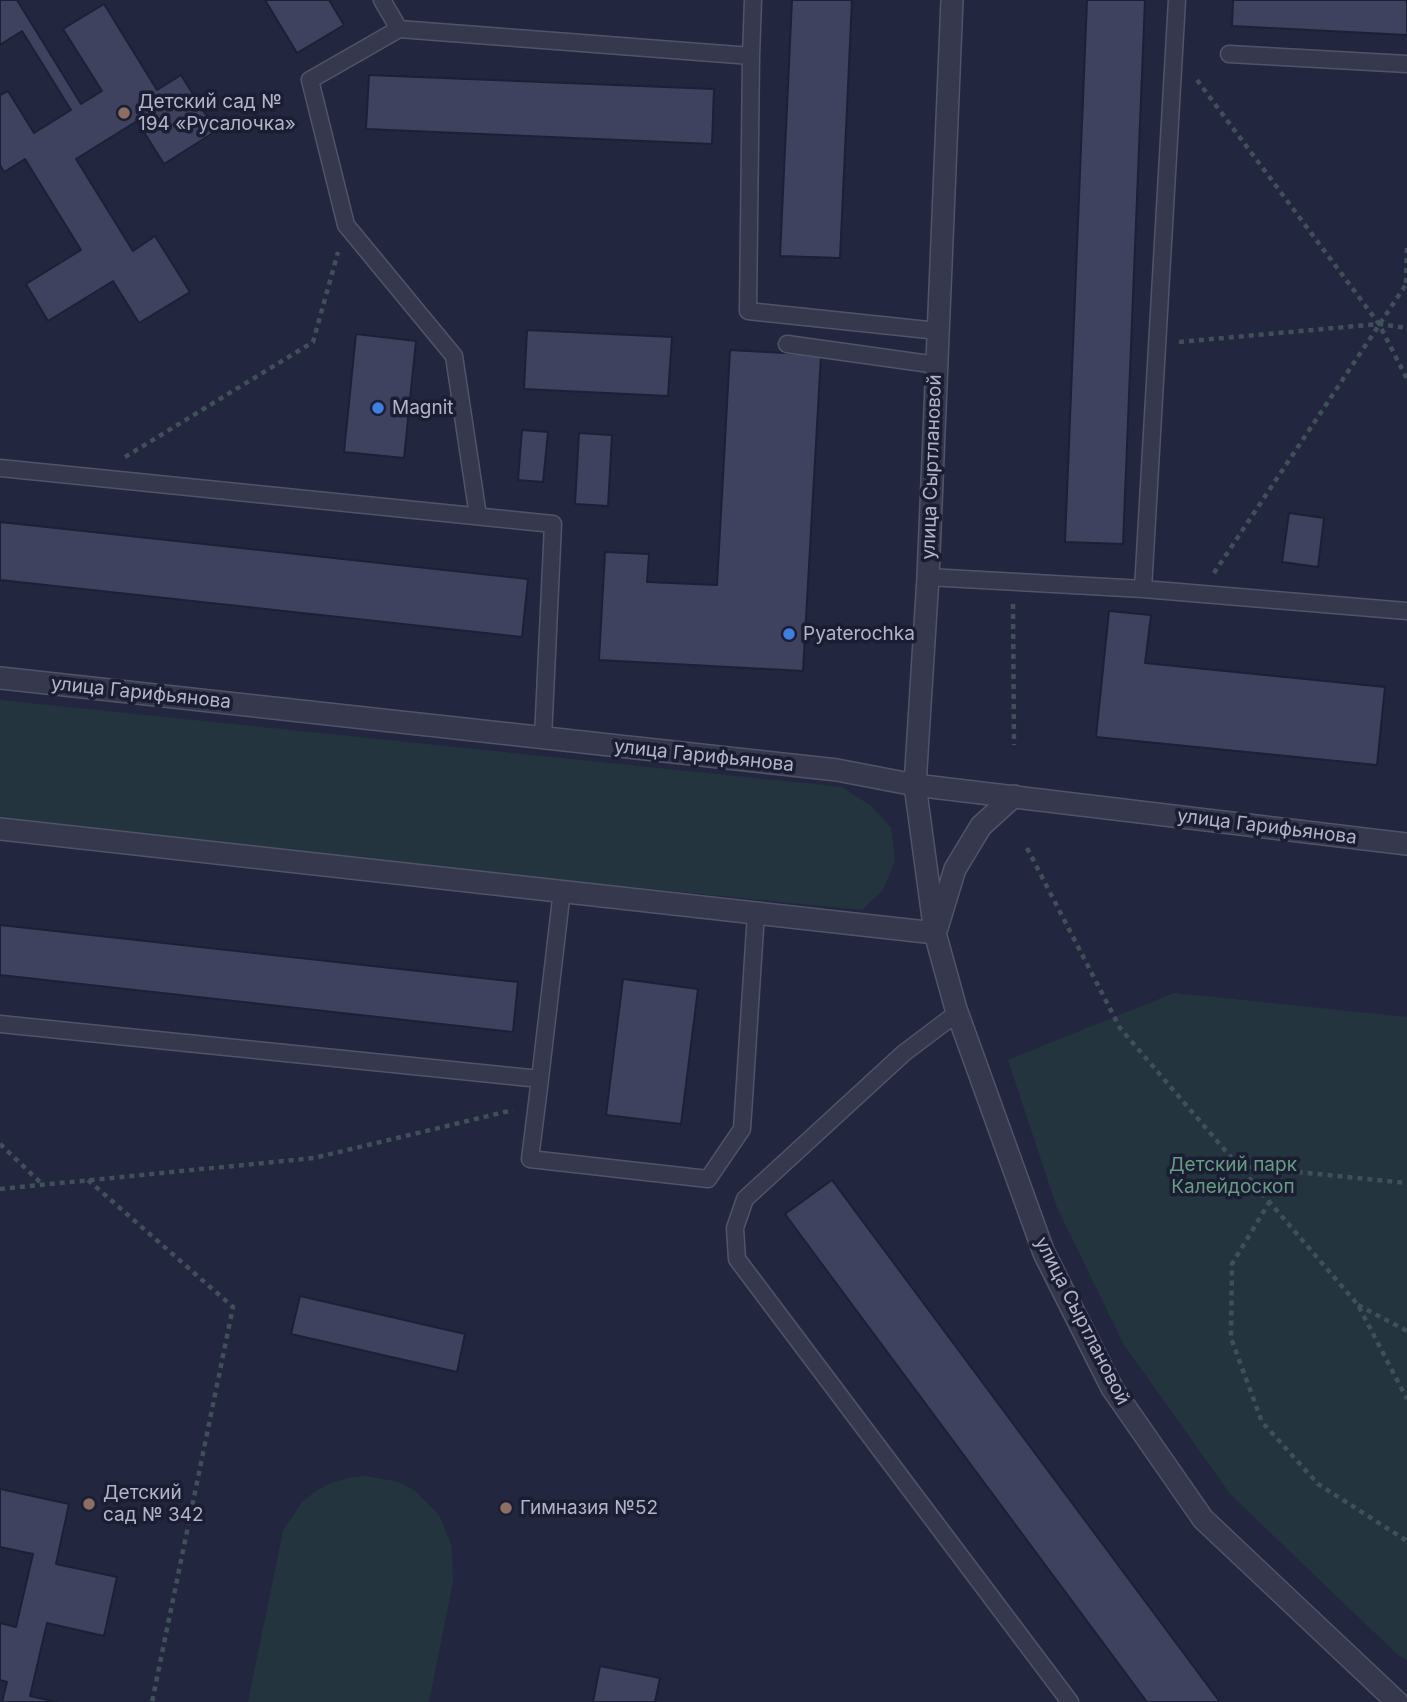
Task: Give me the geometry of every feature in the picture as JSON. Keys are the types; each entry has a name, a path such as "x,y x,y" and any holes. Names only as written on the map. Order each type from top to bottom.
{"street":[{"name":"улица Сыртлановой","path":"952,0 928,577 915,785 935,933 957,1013 1044,1253 1112,1388 1203,1519 1391,1701"},
{"name":"улица Гарифьянова","path":"0,678 837,770 915,785 1407,844"},
{"path":"0,829 935,933 955,869 981,826 1014,796"}],"lane":[{"path":"382,0 399,29"},
{"path":"753,0 748,311 938,331"},
{"path":"1143,589 1177,0"},
{"path":"478,516 454,356 346,225 310,80 399,29 751,56"},
{"path":"1229,54 1407,64"},
{"path":"787,344 937,365"},
{"path":"0,468 553,524 543,738"},
{"path":"928,577 1143,589 1407,611"},
{"path":"562,890 530,1159 708,1179 742,1129 756,913"},
{"path":"957,1013 904,1053 745,1199 735,1228 737,1259 1070,1702"},
{"path":"0,1024 540,1079"}],"path":[{"path":"1175,51 1379,324 1407,379"},
{"path":"91,478 313,342 346,225"},
{"path":"1200,594 1406,283 1407,246"},
{"path":"1157,344 1379,324 1407,328"},
{"path":"1013,582 1014,745"},
{"path":"1027,848 1119,1028 1358,1305 1407,1399"},
{"path":"0,1189 314,1158 537,1104"},
{"path":"0,1144 43,1185"},
{"path":"1238,1166 1407,1183"},
{"path":"88,1180 233,1307 152,1702"},
{"path":"1270,1201 1232,1264 1231,1338 1262,1422 1318,1483 1407,1541"},
{"path":"1358,1305 1407,1331"}],"green space":[{"path":"0,700 842,787 871,806 891,828 895,860 883,890 862,910 521,876 0,817"},
{"name":"Детский парк Калейдоскоп","path":"1174,993 1407,1017 1407,1660 1398,1655 1230,1494 1123,1343 1056,1205 1008,1060"},
{"path":"365,1476 399,1482 415,1491 439,1515 452,1547 453,1582 429,1702 248,1702 283,1531 302,1502 316,1491 331,1483"}],"building":[{"path":"0,0 17,0 81,104 102,91 63,29 104,4 157,90 181,75 216,131 164,164 137,121 76,159 133,251 155,236 190,292 139,323 113,281 48,321 26,284 81,250 25,159 4,172 0,165 0,95 8,91 34,133 71,110 22,31 0,45"},
{"path":"265,0 329,0 344,25 297,53"},
{"path":"792,0 852,0 840,258 780,256"},
{"path":"1087,0 1145,0 1123,544 1065,542"},
{"path":"1233,0 1407,0 1407,35 1232,26"},
{"path":"369,75 714,89 712,144 366,129"},
{"path":"527,330 672,337 668,396 524,389"},
{"path":"356,334 416,341 404,458 344,452"},
{"path":"730,350 821,355 803,671 599,660 605,552 649,554 647,582 717,585"},
{"path":"522,430 548,432 543,482 518,480"},
{"path":"579,433 612,435 608,506 575,504"},
{"path":"1289,513 1324,518 1318,567 1282,562"},
{"path":"0,522 528,579 522,637 0,580"},
{"path":"1109,611 1151,615 1145,663 1385,687 1377,765 1096,737"},
{"path":"0,925 518,982 513,1032 0,975"},
{"path":"623,979 698,989 681,1124 606,1115"},
{"path":"832,1180 1220,1702 1147,1702 785,1214"},
{"path":"300,1296 465,1334 457,1372 291,1334"},
{"path":"0,1489 69,1504 56,1564 117,1577 104,1636 47,1623 30,1696 57,1702 2,1702 7,1682 0,1680 0,1623 16,1627 33,1554 0,1547"},
{"path":"600,1666 660,1678 655,1702 593,1702"}],"place":[{"name":"Детский сад № 194 «Русалочка»","path":"124,113"},
{"name":"Magnit","path":"378,408"},
{"name":"Pyaterochka","path":"789,634"},
{"name":"Детский сад № 342","path":"89,1504"},
{"name":"Гимназия №52","path":"506,1508"}]}
